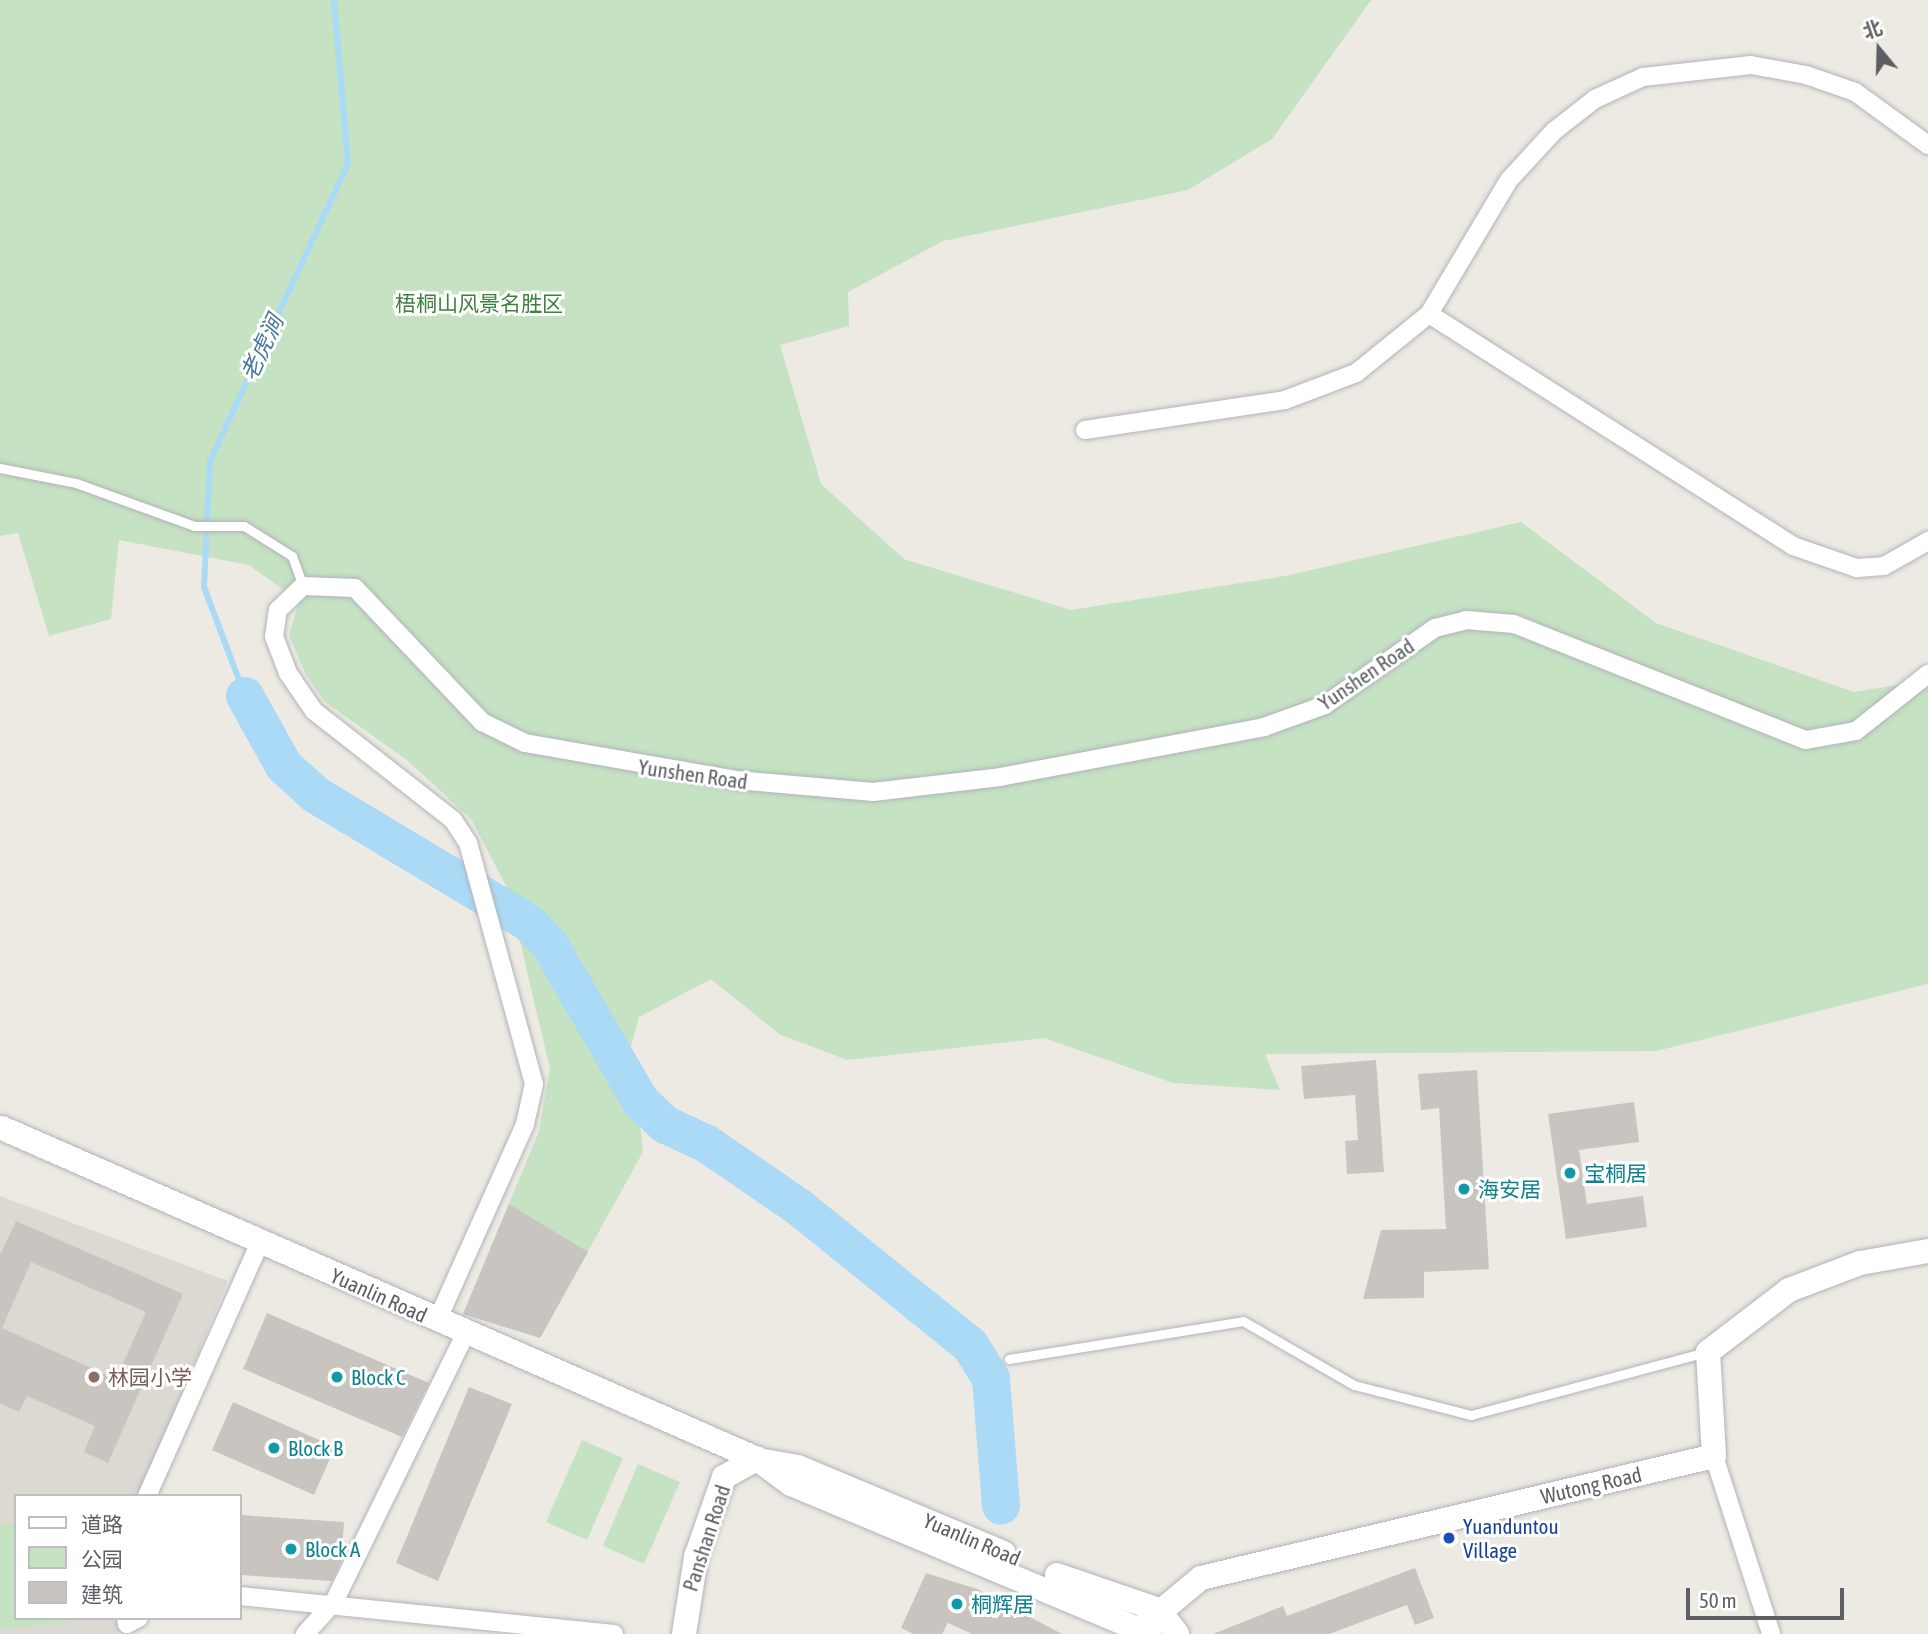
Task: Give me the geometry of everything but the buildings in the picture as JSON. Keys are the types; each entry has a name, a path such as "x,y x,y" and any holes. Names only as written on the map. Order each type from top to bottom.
{"street":[{"path":"1085,430 1324,389 1356,373 1429,314 1509,180 1545,141 1595,99 1643,77 1751,65 1806,75 1855,92 1928,145"},
{"path":"1429,314 1793,546 1857,568 1884,566 1928,541"},
{"path":"303,586 278,610 274,637 288,673 314,711 453,820 468,843 506,971 534,1084 525,1124 437,1321"},
{"name":"Yunshen Road","path":"303,586 355,588 482,722 525,743 736,780 873,792 1000,777 1264,727 1325,705 1435,628 1466,620 1514,624 1807,740 1856,731 1928,674"},
{"name":"Yuanlin Road","path":"2,1128 757,1459 791,1484 1177,1634"},
{"path":"148,1494 260,1242"},
{"path":"1771,1634 1714,1456 1708,1352 1789,1290 1860,1264 1928,1251"},
{"path":"305,1634 334,1602 466,1333"},
{"name":"Wutong Road","path":"1150,1624 1202,1578 1714,1456"},
{"name":"Panshan Road","path":"684,1634 696,1557 724,1477 757,1459"},
{"path":"242,1596 334,1602 614,1634"}],"lane":[{"path":"0,468 76,483 194,526 244,526 273,539 292,556 303,586"},
{"path":"1009,1359 1243,1321 1354,1385 1471,1415 1708,1352"}],"shaded area":[{"name":"林园小学","path":"0,1196 228,1281 140,1494 14,1494 14,1620 128,1620 117,1634 0,1634"}],"green space":[{"name":"梧桐山风景名胜区","path":"0,0 1371,0 1272,139 1188,190 943,241 848,292 849,326 780,345 821,484 904,559 1071,610 1285,576 1521,522 1656,623 1854,692 1928,680 1928,984 1656,1051 1265,1054 1280,1090 1173,1083 1044,1038 847,1060 779,1034 711,979 639,1017 631,1046 643,1152 540,1338 463,1314 539,1131 550,1069 508,890 471,819 408,761 324,701 305,673 289,635 307,575 285,591 249,565 119,540 111,619 49,636 18,533 0,536"},
{"path":"582,1440 623,1458 587,1540 546,1522"},
{"path":"638,1464 680,1482 644,1564 603,1546"},
{"path":"14,1523 14,1620 80,1622 0,1629 0,1524"}],"waterway":[{"name":"老虎涧","path":"245,696 204,587 210,461 348,164 334,0"},
{"path":"245,696 284,766 316,795 529,923 551,947 641,1102 666,1125 707,1144 800,1208 970,1345 991,1379 1001,1506"}],"place":[{"name":"宝桐居","path":"1570,1173"},
{"name":"海安居","path":"1464,1189"},
{"name":"林园小学","path":"94,1377"},
{"name":"Block C","path":"337,1377"},
{"name":"Block B","path":"274,1448"},
{"name":"Yuanduntou Village","path":"1449,1538"},
{"name":"Block A","path":"291,1549"},
{"name":"桐辉居","path":"957,1604"}]}
